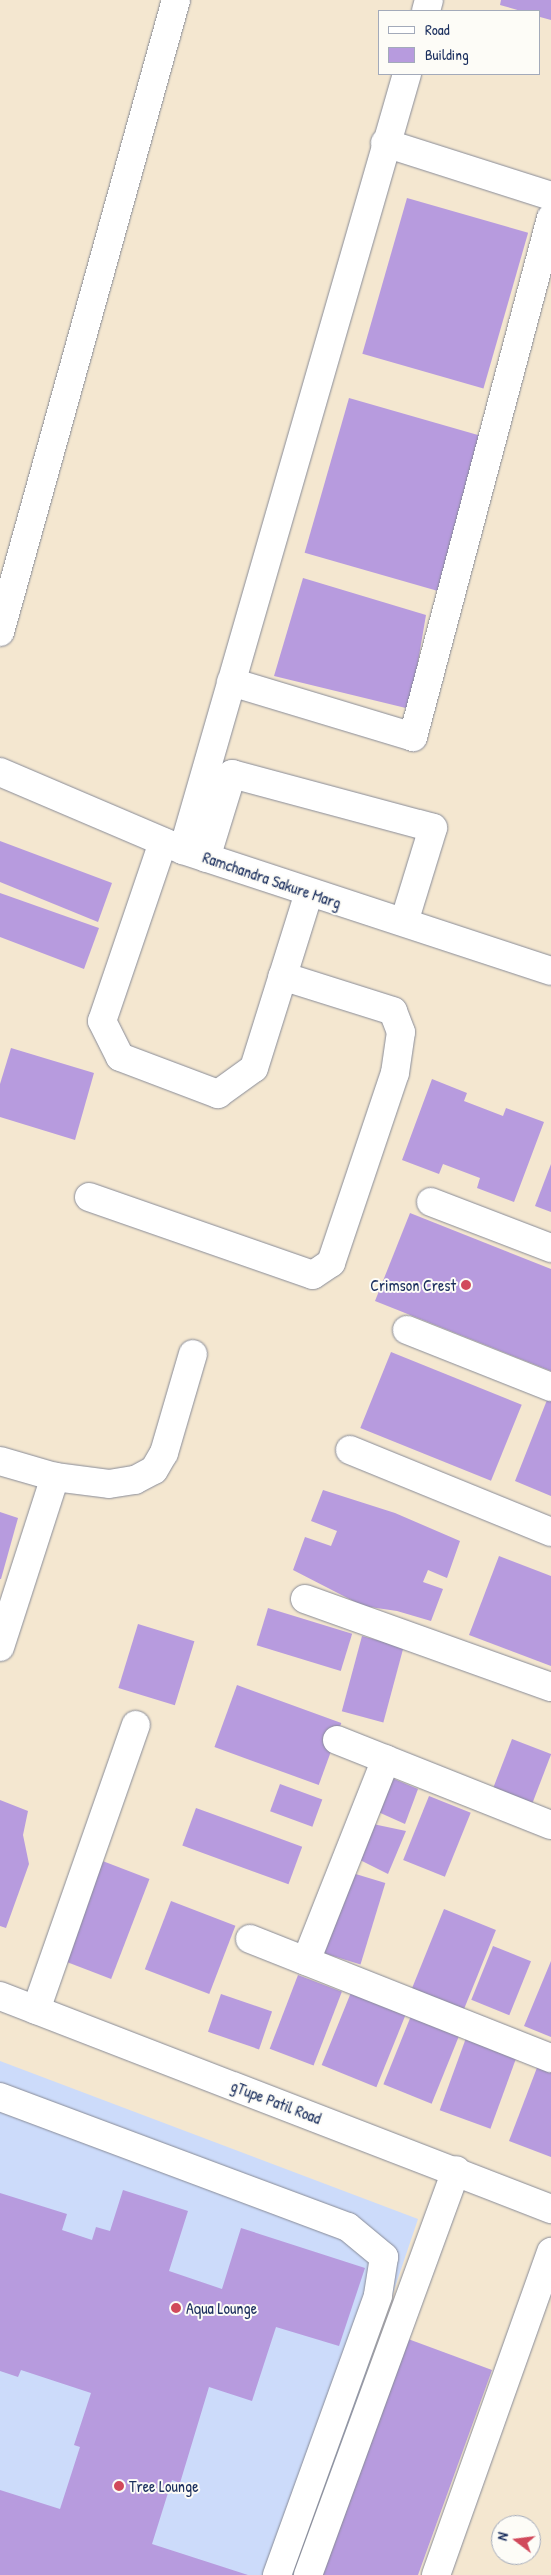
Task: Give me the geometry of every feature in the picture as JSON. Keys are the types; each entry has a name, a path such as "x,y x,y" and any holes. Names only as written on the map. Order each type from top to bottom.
{"street":[{"path":"0,632 176,0"},
{"path":"184,850 407,75"},
{"path":"386,143 551,196"},
{"path":"231,682 413,737 551,218"},
{"name":"Ramchandra Sakure Marg","path":"0,772 184,850 551,971"},
{"path":"309,892 254,1068 218,1094 120,1057 102,1021 184,850 232,774 433,828 404,922"},
{"path":"89,1197 313,1276 331,1263 395,1073 402,1032 393,1011 282,976"},
{"path":"431,1202 551,1248"},
{"path":"407,1330 551,1387"},
{"path":"0,1461 55,1477 109,1484 135,1480 154,1470 164,1453 193,1354"},
{"path":"350,1450 551,1532"},
{"path":"0,1647 55,1477"},
{"path":"305,1599 551,1687"},
{"path":"36,2010 136,1725"},
{"path":"337,1740 551,1825"},
{"path":"306,1961 386,1759"},
{"path":"250,1939 551,2058"},
{"name":"gTupe Patil Road","path":"0,1996 456,2170 551,2209"},
{"path":"0,2097 348,2227 384,2257 378,2296 277,2575"},
{"path":"308,2575 456,2170"},
{"path":"436,2575 551,2252"}],"shaded area":[{"path":"0,2061 418,2219 298,2575 0,2575"}],"building":[{"path":"501,0 551,0 551,20 541,17 541,10 518,10 500,5"},
{"path":"407,198 528,233 483,388 362,354"},
{"path":"349,398 488,438 444,593 305,553"},
{"path":"303,578 426,615 410,709 274,676"},
{"path":"0,841 112,883 98,922 0,882"},
{"path":"0,893 99,928 84,969 0,937"},
{"path":"11,1048 94,1073 75,1140 0,1117 0,1084"},
{"path":"432,1079 467,1093 464,1101 503,1116 506,1108 544,1122 514,1202 477,1188 480,1178 443,1164 439,1174 402,1160"},
{"path":"551,1164 551,1212 535,1206"},
{"name":"Crimson Crest","path":"410,1213 551,1269 551,1371 375,1301"},
{"path":"391,1352 522,1405 491,1481 360,1428"},
{"path":"549,1395 551,1395 551,1496 515,1481"},
{"path":"323,1490 395,1513 460,1541 447,1578 428,1570 423,1582 443,1589 431,1621 397,1611 363,1606 293,1570 305,1537 331,1546 337,1531 311,1521"},
{"path":"0,1512 18,1518 1,1579 0,1579"},
{"path":"499,1556 551,1576 551,1666 469,1635"},
{"path":"268,1608 352,1634 341,1671 257,1645"},
{"path":"138,1624 194,1641 175,1705 118,1688"},
{"path":"362,1636 404,1647 383,1722 342,1711"},
{"path":"237,1685 341,1723 319,1785 214,1747"},
{"path":"512,1739 551,1754 532,1805 492,1790"},
{"path":"387,1776 418,1789 405,1824 376,1811"},
{"path":"280,1784 322,1799 312,1827 270,1811"},
{"path":"429,1796 471,1813 445,1877 403,1860"},
{"path":"0,1800 28,1811 23,1835 29,1864 6,1928 0,1926"},
{"path":"196,1808 302,1847 289,1884 182,1846"},
{"path":"373,1824 406,1831 388,1874 360,1860"},
{"path":"100,1860 149,1879 111,1979 62,1960"},
{"path":"349,1872 385,1883 360,1964 324,1953"},
{"path":"171,1901 235,1926 209,1994 145,1969"},
{"path":"444,1909 496,1930 462,2013 410,1992"},
{"path":"493,1946 531,1961 509,2015 471,2000"},
{"path":"551,1961 551,2037 524,2026"},
{"path":"298,1975 342,1992 314,2066 270,2049"},
{"path":"352,1990 407,2012 376,2087 322,2065"},
{"path":"221,1994 272,2012 259,2049 208,2032"},
{"path":"413,2011 461,2030 432,2104 383,2084"},
{"path":"466,2038 517,2056 490,2129 440,2110"},
{"path":"538,2065 551,2070 551,2157 509,2141"},
{"name":"Aqua Lounge","path":"123,2190 188,2211 169,2271 222,2289 241,2228 365,2268 339,2346 276,2327 252,2401 209,2387 180,2483 172,2480 152,2544 248,2575 0,2575 0,2490 60,2509 80,2447 74,2445 91,2393 21,2370 18,2377 0,2371 0,2193 67,2214 62,2230 92,2240 96,2227 110,2231"},
{"path":"400,2336 492,2370 418,2575 313,2575"}],"place":[{"name":"Crimson Crest","path":"466,1285"},
{"name":"Aqua Lounge","path":"176,2308"},
{"name":"Tree Lounge","path":"119,2486"}]}
